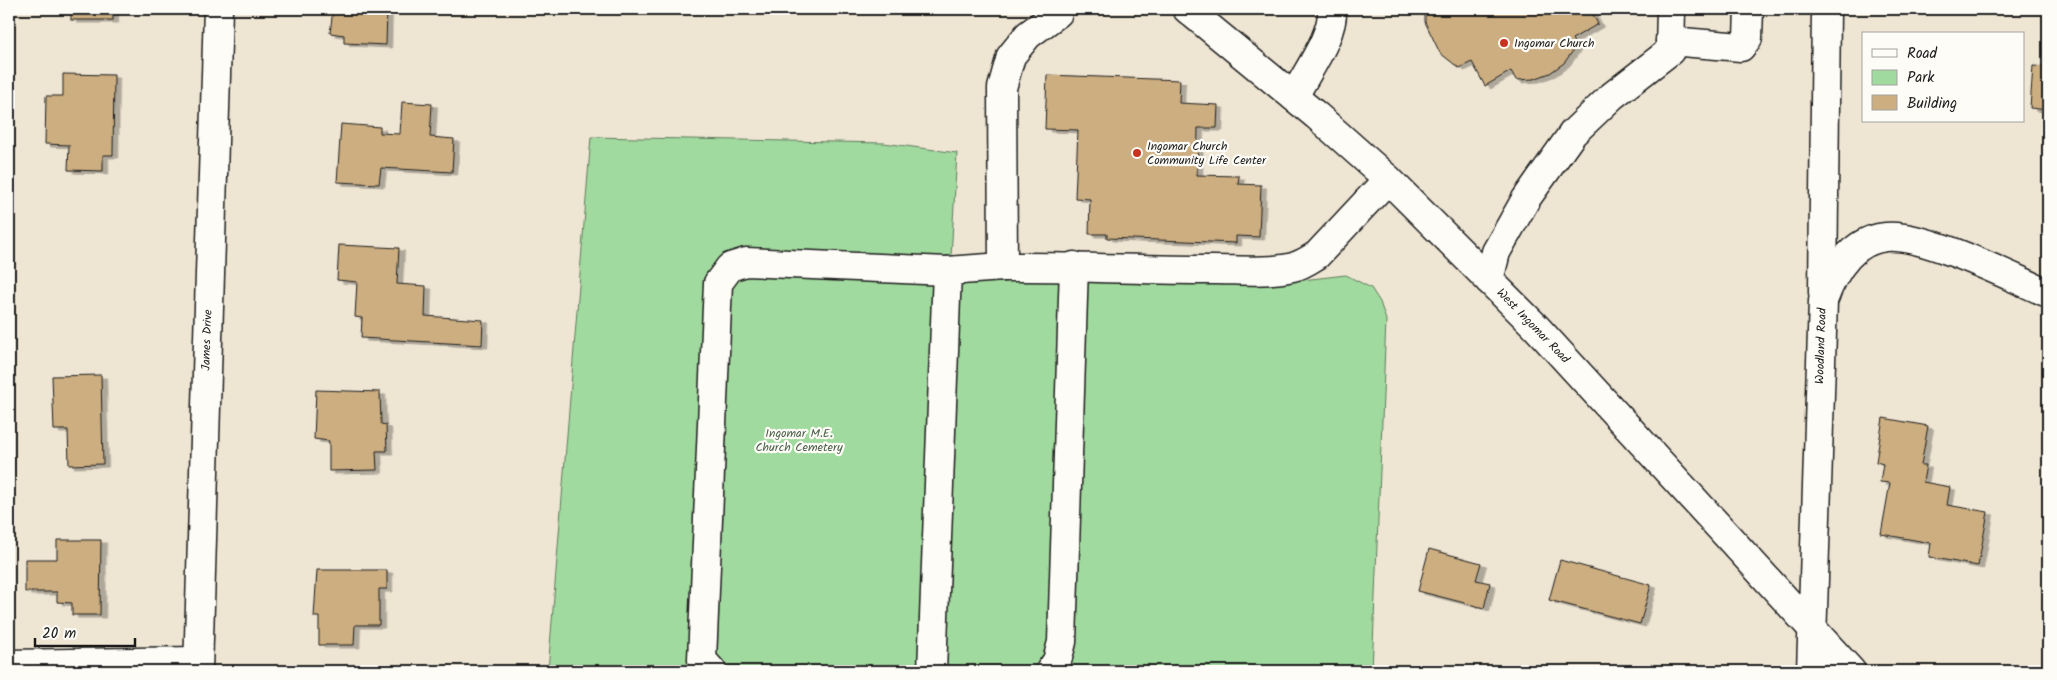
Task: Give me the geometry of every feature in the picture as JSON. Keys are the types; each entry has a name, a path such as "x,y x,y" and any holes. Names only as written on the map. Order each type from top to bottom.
{"street":[{"name":"James Drive","path":"197,666 218,9"},
{"name":"West Ingomar Road","path":"1187,9 1294,97 1388,179 1549,341 1851,671"},
{"path":"1294,97 1324,41 1332,18 1332,9"},
{"path":"1489,280 1496,252 1526,199 1572,133 1612,96 1670,51 1671,9"},
{"path":"1670,40 1741,47 1748,38 1749,9"},
{"path":"1823,302 1826,9"},
{"path":"1003,267 1002,88 1011,56 1028,36 1058,10"},
{"path":"712,671 702,660 718,283 730,267 746,262 947,271 1003,267 1074,266 1190,270 1275,270 1305,263 1317,255 1388,179"},
{"name":"Woodland Road","path":"1811,671 1823,302 1831,279 1853,251 1884,237 1903,237 1951,252 2048,293"},
{"path":"1050,671 1056,661 1062,642 1074,266"},
{"path":"932,671 947,271"},
{"path":"9,664 197,666"}],"green space":[{"name":"Ingomar M.E. Church Cemetery","path":"591,137 884,143 957,153 951,257 1276,283 1346,275 1371,288 1380,302 1386,320 1372,671 548,671"}],"building":[{"path":"71,9 113,9 113,20 71,20"},
{"path":"333,9 387,9 386,45 344,43 344,35 330,33"},
{"name":"Ingomar Church","path":"1425,9 1590,9 1598,24 1572,39 1576,47 1564,63 1550,73 1534,79 1516,80 1511,71 1485,86 1472,62 1459,68 1440,53 1425,22"},
{"path":"2033,66 2048,67 2048,110 2030,108"},
{"path":"63,74 114,75 113,155 103,155 103,171 68,170 69,145 45,144 46,96 63,96"},
{"name":"Ingomar Church Community Life Center","path":"1047,75 1180,80 1179,103 1218,105 1217,128 1198,128 1197,175 1239,176 1238,184 1261,185 1259,237 1236,236 1236,243 1107,238 1107,234 1089,234 1090,199 1075,198 1078,130 1045,129"},
{"path":"402,102 432,104 430,137 454,139 452,172 381,168 379,184 337,182 341,124 380,127 380,133 400,134"},
{"path":"339,245 399,248 397,284 426,286 425,316 483,320 482,345 361,338 362,318 355,317 357,282 337,280"},
{"path":"101,375 103,464 69,465 68,430 54,430 52,376"},
{"path":"316,390 380,392 381,424 386,425 387,451 376,451 377,470 329,471 329,441 314,439"},
{"path":"1883,418 1928,426 1921,465 1926,465 1923,482 1950,487 1947,505 1988,512 1978,566 1929,557 1931,543 1881,534 1890,483 1880,482 1883,464 1876,462"},
{"path":"57,540 101,540 100,615 72,615 72,603 57,602 57,592 25,592 25,559 57,559"},
{"path":"1429,549 1481,563 1476,580 1490,583 1484,608 1418,591"},
{"path":"1560,560 1651,585 1640,624 1549,600"},
{"path":"317,570 387,570 387,589 379,589 379,625 355,625 354,645 319,645 319,617 314,617"}],"place":[{"name":"Ingomar Church","path":"1504,43"},
{"name":"Ingomar Church Community Life Center","path":"1137,153"}]}
